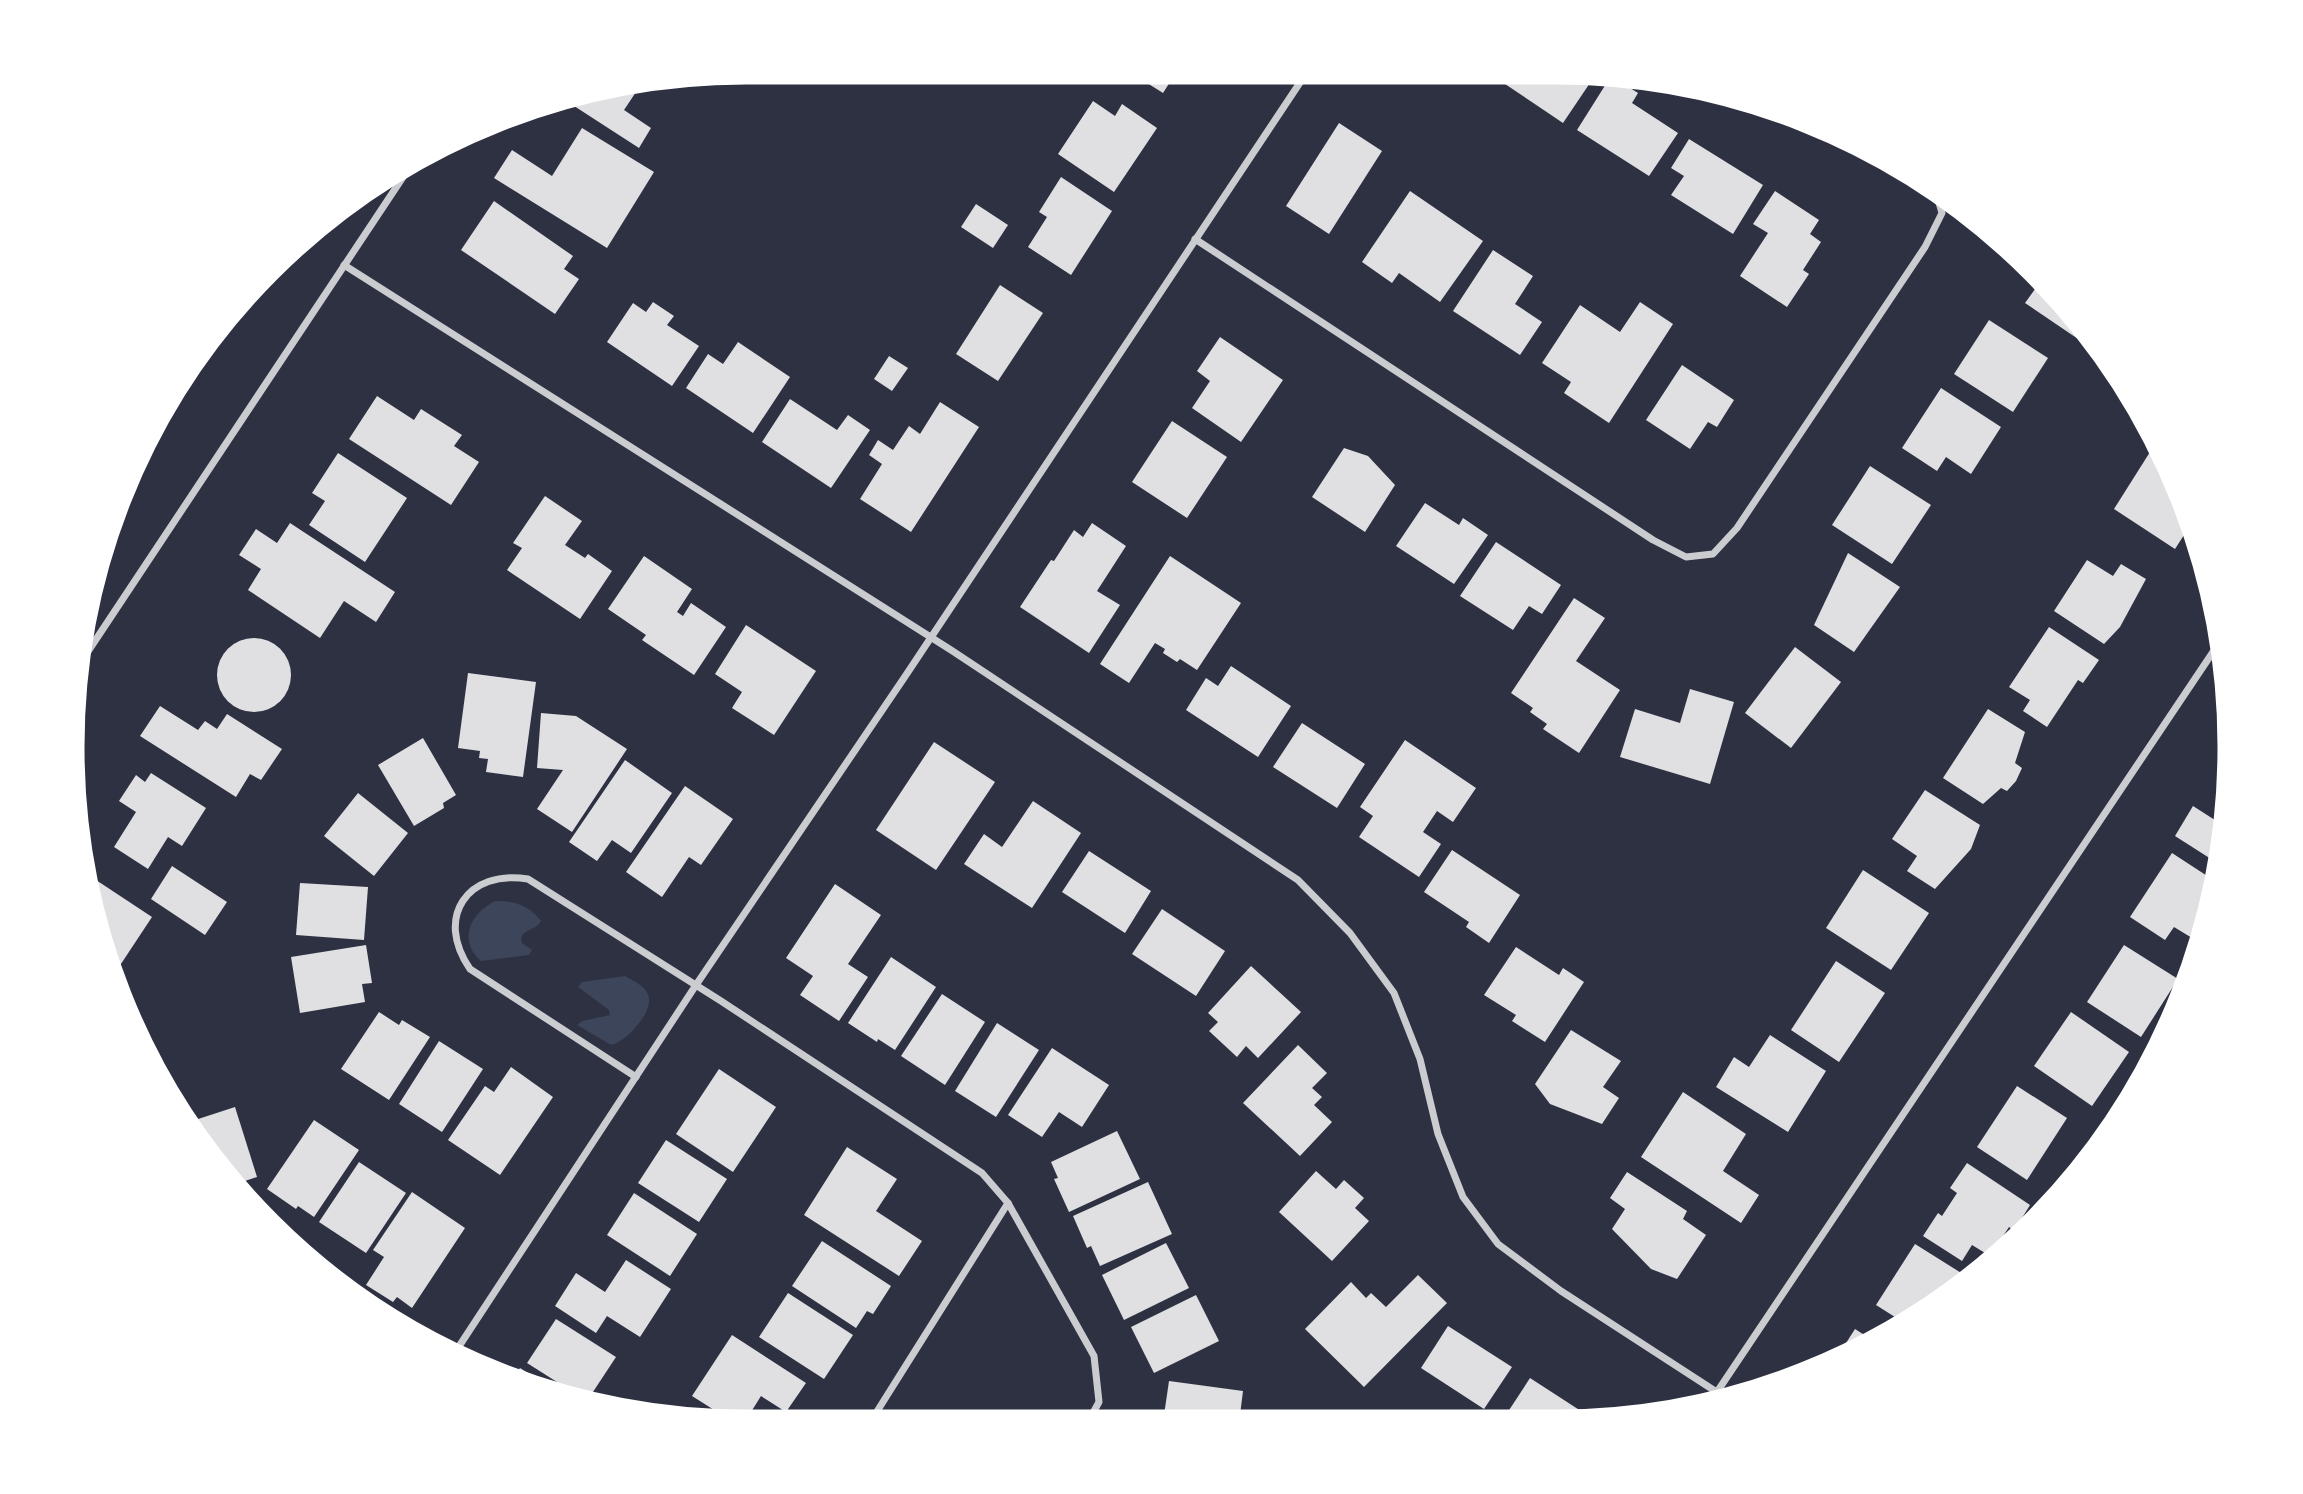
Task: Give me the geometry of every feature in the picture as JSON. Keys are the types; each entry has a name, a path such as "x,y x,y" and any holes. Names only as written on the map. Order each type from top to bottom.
{"street":[{"path":"458,1348 696,985 1302,80"},
{"path":"87,653 403,177"},
{"path":"1195,239 1653,540 1686,557 1713,554 1737,528 1925,247 1942,213 1939,202"},
{"path":"344,265 931,637 1298,880 1350,933 1394,993 1420,1059 1438,1134 1463,1196 1498,1244 1561,1291 1717,1392 2215,648"},
{"path":"636,1077 470,968 459,953 454,935 456,916 464,900 477,886 493,878 511,876 528,879 696,985 982,1173 1008,1203 1094,1356 1100,1402 1093,1414"},
{"path":"875,1414 1008,1203"}],"shaded area":[{"path":"495,901 521,905 532,911 541,921 522,935 522,943 532,950 529,955 481,961 474,953 470,944 470,928 479,912"},
{"path":"625,976 646,991 649,1005 642,1019 624,1039 611,1045 577,1025 582,1021 610,1015 609,1010 578,987 582,982"}],"building":[{"path":"1142,80 1171,80 1163,93"},
{"path":"1508,80 1591,82 1563,123 1505,84"},
{"path":"1607,83 1624,84 1638,93 1632,103 1678,133 1649,176 1577,130"},
{"path":"638,90 624,110 651,128 639,148 571,104"},
{"path":"1093,101 1115,116 1122,104 1157,128 1114,192 1058,154"},
{"path":"1339,123 1382,151 1329,234 1286,206"},
{"path":"582,128 654,172 607,248 494,178 512,150 552,176"},
{"path":"1689,139 1763,185 1733,234 1671,195 1684,176 1671,168"},
{"path":"1061,177 1112,211 1071,275 1028,247 1047,217 1039,212"},
{"path":"1410,191 1483,241 1440,302 1399,273 1392,283 1362,262"},
{"path":"1775,191 1819,220 1810,234 1821,242 1803,270 1809,274 1787,307 1740,276 1768,233 1753,224"},
{"path":"494,201 573,256 564,269 579,279 555,314 461,250"},
{"path":"976,204 1008,225 993,248 961,227"},
{"path":"1493,250 1533,276 1515,304 1542,322 1520,355 1453,311"},
{"path":"1000,285 1043,313 998,381 956,354"},
{"path":"2037,287 2083,338 2081,341 2025,303"},
{"path":"653,302 674,316 667,325 699,346 672,386 607,342 633,303 646,312"},
{"path":"1640,302 1673,324 1609,423 1564,393 1571,382 1542,363 1580,305 1620,332"},
{"path":"1989,320 2048,358 2013,412 1954,374"},
{"path":"1220,337 1283,380 1241,442 1192,408 1210,381 1197,371"},
{"path":"738,342 790,377 753,433 686,388 708,354 723,364"},
{"path":"889,356 908,368 892,391 874,379"},
{"path":"1682,365 1734,400 1717,427 1708,422 1690,449 1646,420"},
{"path":"1941,388 2001,427 1971,474 1946,457 1937,471 1902,448"},
{"path":"377,396 414,420 421,409 462,435 454,446 479,462 451,505 349,439"},
{"path":"790,399 837,430 848,415 870,430 831,488 762,442"},
{"path":"940,402 979,427 911,532 860,499 882,464 869,455 878,440 893,450 909,426 920,434"},
{"path":"1172,421 1227,457 1187,518 1132,482"},
{"path":"1344,448 1368,456 1395,485 1365,532 1312,497"},
{"path":"2150,452 2156,456 2186,531 2175,549 2114,509"},
{"path":"338,453 407,498 365,562 309,525 325,501 312,493"},
{"path":"1870,466 1931,505 1892,564 1832,525"},
{"path":"545,496 582,521 565,545 585,558 588,554 612,571 580,619 507,570 522,548 513,543"},
{"path":"1425,503 1459,525 1463,518 1488,535 1454,584 1396,546"},
{"path":"290,523 395,592 376,622 344,601 320,638 248,590 261,569 239,555 256,529 277,543"},
{"path":"1092,523 1126,546 1097,591 1120,605 1089,653 1020,607 1074,530 1083,537"},
{"path":"1496,542 1561,585 1542,614 1529,606 1513,630 1460,596"},
{"path":"1848,553 1900,587 1854,652 1814,625"},
{"path":"644,556 692,589 677,612 683,616 691,603 726,627 694,675 642,640 646,635 608,609"},
{"path":"1170,556 1241,603 1197,670 1180,659 1177,662 1163,653 1165,649 1155,643 1129,683 1100,664"},
{"path":"2087,560 2113,576 2121,564 2146,579 2120,627 2104,644 2054,611"},
{"path":"1574,598 1605,618 1576,661 1620,690 1579,753 1543,729 1547,724 1530,712 1533,708 1511,693"},
{"path":"746,625 816,671 774,735 732,708 742,692 715,674"},
{"path":"2049,627 2099,660 2083,683 2078,680 2047,727 2023,711 2030,700 2009,687"},
{"path":"247,638 261,638 275,644 285,654 291,675 285,696 275,706 261,712 247,712 233,706 223,696 217,682 217,668 223,654 233,644"},
{"path":"1795,647 1841,682 1791,748 1745,713"},
{"path":"1231,666 1291,706 1258,757 1186,710 1206,678 1218,686"},
{"path":"468,673 536,682 523,777 486,772 488,759 479,758 480,751 458,748"},
{"path":"1690,689 1734,702 1710,784 1620,757 1635,709 1680,723"},
{"path":"160,706 198,730 205,721 217,729 227,714 282,749 261,780 250,774 236,797 140,736"},
{"path":"1988,709 2025,732 2015,763 2022,768 2016,781 2007,791 2001,788 1983,804 1943,778"},
{"path":"541,713 576,716 627,749 572,832 537,809 563,770 537,768"},
{"path":"1302,723 1365,764 1337,808 1273,767"},
{"path":"423,738 456,795 443,803 444,808 414,826 378,765"},
{"path":"1405,740 1476,788 1453,822 1437,811 1423,832 1441,844 1419,877 1359,837 1373,816 1360,807"},
{"path":"934,742 995,782 936,870 876,830"},
{"path":"625,760 672,793 631,853 612,840 597,861 569,842"},
{"path":"151,773 206,808 182,846 168,837 148,869 114,847 136,812 119,801 136,775 145,782"},
{"path":"685,786 733,819 701,865 689,857 662,897 626,872"},
{"path":"1925,790 1980,825 1971,849 1935,889 1907,871 1917,856 1892,839"},
{"path":"358,793 408,833 374,876 324,836"},
{"path":"1033,801 1081,833 1032,908 964,864 984,834 1002,847"},
{"path":"2193,806 2218,822 2213,860 2175,836"},
{"path":"1452,850 1520,895 1489,943 1466,927 1469,922 1424,892"},
{"path":"1089,851 1151,891 1125,933 1062,892"},
{"path":"2172,853 2210,878 2194,939 2174,927 2165,940 2130,917"},
{"path":"172,866 227,902 205,935 151,899"},
{"path":"1863,870 1929,913 1891,970 1826,928"},
{"path":"96,880 152,917 118,968 103,920 94,883"},
{"path":"300,883 368,887 364,940 296,935"},
{"path":"835,884 881,915 848,964 868,977 839,1021 800,995 813,976 786,958"},
{"path":"1162,909 1225,951 1196,996 1132,954"},
{"path":"366,945 372,983 362,984 365,1002 300,1013 291,957"},
{"path":"2124,945 2178,979 2141,1037 2087,1002"},
{"path":"1516,947 1559,975 1563,968 1584,982 1545,1042 1512,1021 1516,1015 1484,995"},
{"path":"891,957 936,987 895,1050 848,1023"},
{"path":"1836,961 1885,993 1839,1062 1791,1030"},
{"path":"1251,966 1301,1012 1258,1058 1246,1046 1237,1057 1209,1031 1218,1022 1208,1013"},
{"path":"942,994 985,1022 945,1085 901,1056"},
{"path":"379,1012 399,1025 402,1020 430,1037 389,1100 341,1069"},
{"path":"2071,1012 2129,1052 2092,1106 2034,1066"},
{"path":"997,1023 1039,1050 996,1117 955,1091"},
{"path":"1571,1030 1621,1061 1603,1087 1619,1098 1602,1124 1550,1104 1535,1084"},
{"path":"1770,1035 1826,1071 1788,1132 1716,1087 1734,1057 1749,1067"},
{"path":"439,1041 483,1069 442,1132 399,1104"},
{"path":"1298,1045 1327,1073 1312,1088 1322,1097 1314,1105 1332,1122 1300,1156 1243,1103"},
{"path":"1052,1048 1109,1085 1082,1127 1059,1112 1042,1137 1008,1115"},
{"path":"511,1067 553,1097 500,1175 448,1140 485,1086 494,1092"},
{"path":"719,1069 776,1107 733,1172 676,1134"},
{"path":"2017,1086 2067,1118 2027,1180 1977,1147"},
{"path":"1683,1092 1746,1134 1723,1171 1759,1195 1741,1223 1641,1157"},
{"path":"235,1107 257,1177 242,1182 195,1120"},
{"path":"314,1120 359,1150 314,1217 298,1206 296,1209 267,1189"},
{"path":"1117,1131 1140,1179 1069,1212 1054,1179 1058,1178 1051,1162"},
{"path":"666,1140 727,1179 699,1222 638,1183"},
{"path":"847,1147 897,1179 876,1211 922,1241 899,1276 804,1215"},
{"path":"359,1162 406,1193 366,1253 319,1222"},
{"path":"1967,1163 2030,1205 2015,1229 2009,1227 1996,1247 1987,1254 1972,1245 1962,1261 1923,1236 1938,1213 1942,1216 1957,1193 1950,1188"},
{"path":"1316,1171 1336,1189 1344,1180 1364,1198 1355,1208 1369,1221 1332,1261 1279,1212"},
{"path":"1627,1172 1687,1211 1683,1219 1706,1235 1677,1279 1651,1269 1612,1229 1625,1209 1610,1198"},
{"path":"1148,1182 1172,1234 1100,1266 1091,1246 1087,1248 1073,1216"},
{"path":"412,1192 465,1228 412,1308 397,1297 393,1302 366,1285 384,1257 373,1250"},
{"path":"634,1193 697,1234 670,1276 607,1235"},
{"path":"822,1241 891,1286 873,1314 867,1311 856,1328 792,1286"},
{"path":"1166,1243 1189,1288 1124,1320 1102,1275"},
{"path":"1915,1244 1964,1275 1898,1319 1876,1305"},
{"path":"626,1260 671,1289 640,1337 607,1316 596,1333 555,1306 576,1273 605,1292"},
{"path":"1418,1275 1447,1303 1364,1387 1305,1329 1351,1282 1366,1298 1371,1293 1386,1307"},
{"path":"788,1293 853,1335 824,1379 759,1337"},
{"path":"1196,1295 1219,1341 1154,1373 1131,1327"},
{"path":"556,1319 616,1357 591,1395 568,1389 527,1363"},
{"path":"1448,1326 1512,1367 1484,1409 1421,1368"},
{"path":"1855,1329 1867,1336 1851,1345 1842,1349"},
{"path":"732,1335 806,1383 786,1412 761,1396 750,1414 718,1413 692,1396"},
{"path":"520,1368 540,1380 533,1378 517,1372"},
{"path":"1530,1378 1584,1413 1556,1414 1507,1414"},
{"path":"1169,1381 1243,1391 1240,1414 1164,1414"}]}
